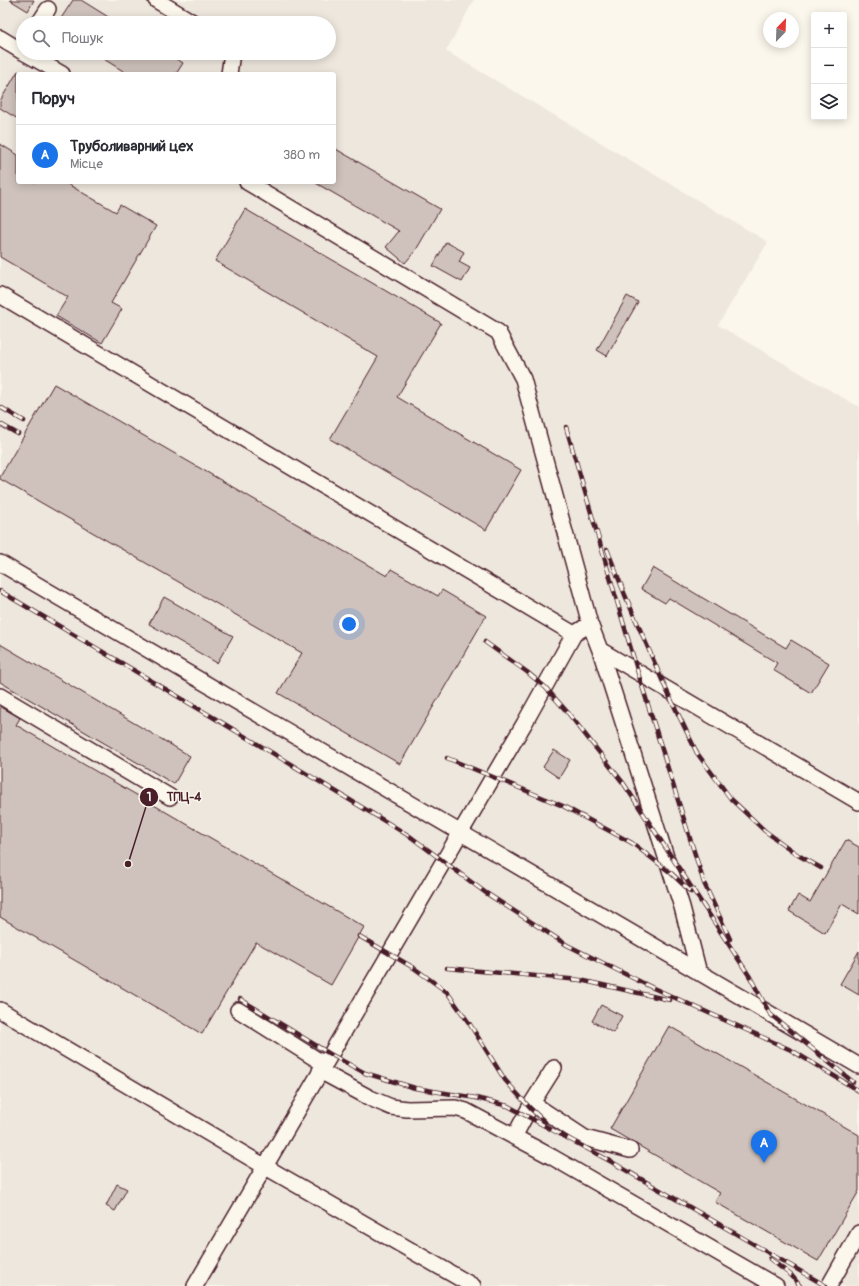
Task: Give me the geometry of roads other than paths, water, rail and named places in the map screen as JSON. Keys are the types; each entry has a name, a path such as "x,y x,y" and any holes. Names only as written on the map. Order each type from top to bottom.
{"lane":[{"path":"156,0 182,16"},
{"path":"44,16 48,9"},
{"path":"0,38 16,47"},
{"path":"38,60 59,72"},
{"path":"229,72 231,60"},
{"path":"250,184 498,332 524,379 590,624 600,650 682,907 699,973"},
{"path":"0,295 574,634"},
{"path":"0,563 859,1066"},
{"path":"195,1286 524,724 574,634 590,624"},
{"path":"600,650 859,802"},
{"path":"0,696 170,797"},
{"path":"0,1010 264,1166 473,1286"},
{"path":"238,1010 322,1068 370,1098 391,1107 407,1109 455,1108 466,1111 552,1157 776,1286"},
{"path":"514,1136 532,1103 554,1068"},
{"path":"532,1103 585,1138 630,1150"},
{"path":"829,1286 859,1233"}],"railway":[{"path":"0,407 24,421"},
{"path":"0,424 18,434"},
{"path":"566,427 638,673 704,883 730,939"},
{"path":"607,549 625,595 666,689 697,753 731,799 765,831 798,855 821,868"},
{"path":"0,591 411,837 486,893 567,945 651,987 791,1050 859,1091"},
{"path":"485,642 545,687 569,714 624,784 750,977 770,1014 853,1082"},
{"path":"447,758 563,806 632,843 671,873 691,892"},
{"path":"359,936 414,968 447,992 469,1023 505,1080 530,1108 545,1122"},
{"path":"447,968 580,980 670,1000"},
{"path":"240,999 330,1054 365,1073 415,1088 476,1098 508,1106 610,1161 826,1286"},
{"path":"770,1259 792,1276 800,1286"}],"place":[{"name":"ТПЦ-4","path":"128,864"},
{"name":"Труболиварний цех","path":"764,1163"}]}
